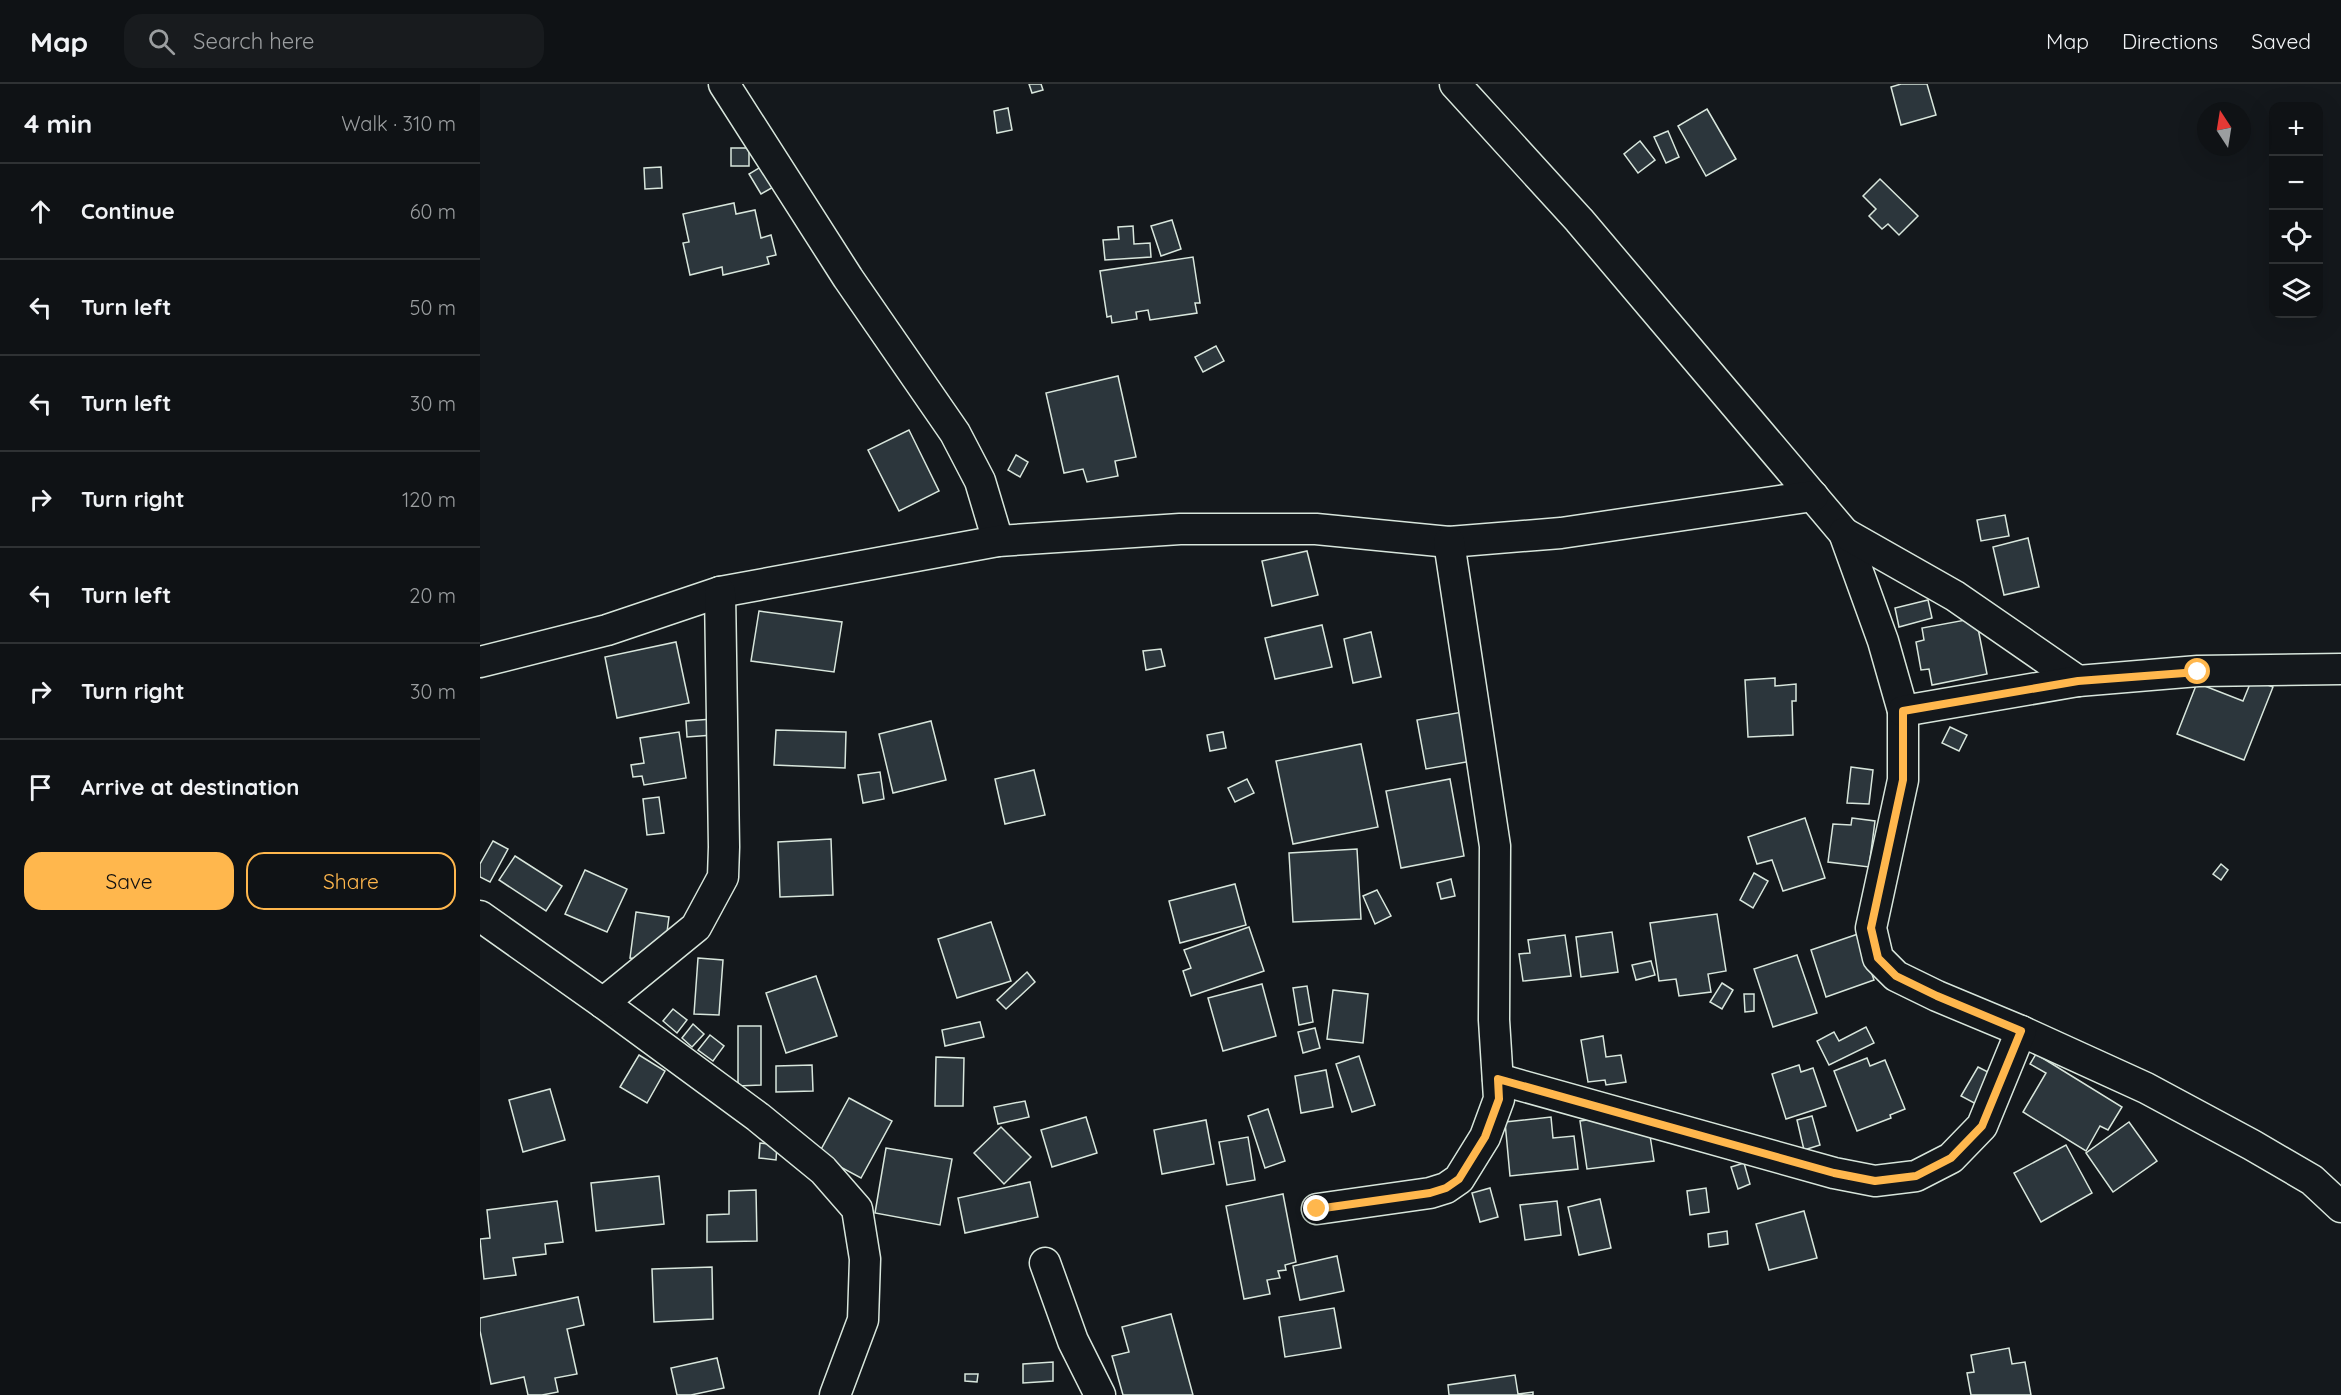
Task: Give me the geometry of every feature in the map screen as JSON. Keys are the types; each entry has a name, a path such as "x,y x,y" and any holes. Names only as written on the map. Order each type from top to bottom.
{"street":[{"path":"724,84 848,278 955,433 980,481 998,541"},
{"path":"1455,84 1579,220 1844,533 1883,640 1903,711 1903,780 1871,928 1878,958 1896,976 2146,1088 2252,1145 2312,1180 2341,1207"},
{"path":"480,662 607,630 720,592 998,541 1180,529 1316,528 1449,542 1561,533 1813,496"},
{"path":"1844,533 1955,596 2078,681"},
{"path":"1317,1209 1430,1193 1446,1188 1459,1179 1485,1137 1499,1099 1494,1020 1495,846 1449,542"},
{"path":"603,1002 696,927 723,877 720,592"},
{"path":"1903,711 2078,681 2198,672 2341,669"},
{"path":"480,916 603,1002 758,1117 822,1170 857,1209 865,1259 863,1320 835,1395"},
{"path":"1498,1079 1834,1173 1875,1181 1916,1176 1951,1158 1982,1126 2021,1031"},
{"path":"1045,1263 1073,1341 1100,1395"}],"building":[{"path":"1029,84 1041,84 1043,90 1032,93"},
{"path":"1901,84 1927,84 1936,115 1901,125 1891,87"},
{"path":"1008,108 1012,130 997,133 994,111"},
{"path":"1707,109 1736,159 1706,176 1678,126"},
{"path":"1668,131 1679,157 1666,163 1654,137"},
{"path":"1640,141 1655,160 1638,173 1624,154"},
{"path":"731,148 749,148 749,166 731,166"},
{"path":"764,165 777,185 761,194 749,174"},
{"path":"661,167 662,188 645,189 644,168"},
{"path":"1880,179 1918,216 1899,235 1888,224 1882,229 1869,216 1876,209 1863,196"},
{"path":"734,203 736,214 755,210 761,238 771,235 776,255 767,257 769,264 723,275 722,267 690,275 683,243 689,242 683,214"},
{"path":"1172,220 1181,249 1161,256 1151,226"},
{"path":"1133,226 1134,244 1150,243 1151,257 1105,260 1103,240 1119,239 1118,227"},
{"path":"1193,257 1200,303 1195,303 1197,313 1150,320 1148,310 1136,312 1137,319 1112,323 1111,316 1107,317 1100,271"},
{"path":"1216,346 1224,361 1203,372 1195,357"},
{"path":"1118,376 1136,457 1115,461 1118,476 1087,482 1083,469 1064,473 1046,393"},
{"path":"909,430 939,491 899,511 868,450"},
{"path":"1016,455 1028,462 1020,477 1008,470"},
{"path":"2005,515 2009,536 1981,541 1977,520"},
{"path":"2028,538 2039,587 2004,595 1993,547"},
{"path":"1307,551 1318,595 1272,606 1262,561"},
{"path":"1928,600 1932,618 1899,627 1895,608"},
{"path":"759,611 842,622 834,672 751,661"},
{"path":"1976,618 1987,674 1932,685 1929,669 1921,670 1916,642 1924,640 1922,628"},
{"path":"1322,625 1332,667 1275,679 1265,638"},
{"path":"1371,632 1381,677 1353,683 1344,639"},
{"path":"676,642 689,703 617,718 605,657"},
{"path":"1161,649 1165,666 1146,670 1143,651"},
{"path":"1775,678 1775,686 1796,684 1796,701 1792,701 1793,735 1748,737 1745,680"},
{"path":"2252,679 2273,687 2244,760 2177,734 2197,683 2243,701"},
{"path":"1485,708 1495,757 1426,769 1417,720"},
{"path":"712,719 713,735 687,737 686,721"},
{"path":"931,721 946,780 893,793 879,734"},
{"path":"1950,727 1967,735 1959,751 1942,743"},
{"path":"776,730 846,732 845,768 774,765"},
{"path":"679,732 686,778 644,785 642,776 633,777 631,765 644,763 640,738"},
{"path":"1223,732 1226,748 1210,751 1207,735"},
{"path":"1361,744 1378,827 1293,844 1276,761"},
{"path":"1851,767 1873,770 1869,804 1847,803"},
{"path":"1034,770 1045,815 1005,824 995,779"},
{"path":"880,772 884,799 863,803 858,775"},
{"path":"1247,779 1254,793 1235,802 1228,788"},
{"path":"1450,779 1464,856 1401,868 1386,791"},
{"path":"659,797 664,833 647,835 643,799"},
{"path":"1805,818 1825,878 1783,891 1772,860 1757,864 1748,837"},
{"path":"1852,818 1875,821 1869,867 1828,862 1833,824 1851,825"},
{"path":"831,839 833,895 780,897 778,842"},
{"path":"493,841 508,849 490,882 480,877 480,864"},
{"path":"1357,849 1361,919 1293,922 1289,853"},
{"path":"515,856 562,886 546,911 499,880"},
{"path":"2221,864 2228,870 2221,880 2213,874"},
{"path":"585,870 627,889 607,932 565,914"},
{"path":"1754,873 1768,881 1753,908 1740,900"},
{"path":"1451,879 1455,896 1441,899 1437,883"},
{"path":"1235,884 1246,925 1180,943 1169,901"},
{"path":"1377,890 1391,916 1375,924 1363,896"},
{"path":"636,912 669,917 663,962 630,958"},
{"path":"1717,914 1726,971 1708,974 1711,992 1679,996 1676,979 1659,981 1650,923"},
{"path":"991,922 1011,981 957,998 938,939"},
{"path":"1249,927 1264,971 1191,996 1183,971 1191,968 1184,950"},
{"path":"1612,932 1618,972 1581,977 1576,937"},
{"path":"1858,934 1874,980 1826,997 1811,950"},
{"path":"1565,935 1571,976 1523,981 1519,954 1530,953 1528,940"},
{"path":"1797,955 1817,1013 1773,1027 1754,969"},
{"path":"698,958 723,960 719,1015 694,1014"},
{"path":"1651,961 1655,975 1636,980 1632,965"},
{"path":"1027,972 1035,982 1006,1009 997,1000"},
{"path":"816,976 837,1036 786,1053 766,993"},
{"path":"1722,983 1733,990 1722,1009 1710,1002"},
{"path":"1262,984 1276,1036 1223,1051 1208,998"},
{"path":"1307,986 1313,1022 1299,1025 1293,988"},
{"path":"1333,990 1368,994 1363,1043 1327,1039"},
{"path":"1744,994 1754,994 1754,1011 1745,1012"},
{"path":"673,1009 687,1020 677,1033 663,1021"},
{"path":"980,1022 984,1037 945,1046 942,1030"},
{"path":"693,1024 704,1034 692,1047 682,1038"},
{"path":"738,1026 761,1026 761,1085 738,1086"},
{"path":"1866,1027 1874,1043 1829,1065 1817,1041 1834,1032 1839,1041"},
{"path":"1315,1028 1320,1048 1303,1053 1298,1032"},
{"path":"710,1035 724,1046 713,1061 698,1050"},
{"path":"1603,1036 1606,1057 1621,1055 1626,1082 1606,1085 1605,1080 1588,1082 1581,1040"},
{"path":"2036,1054 2122,1107 2108,1130 2100,1126 2086,1151 2023,1112 2046,1073 2030,1064"},
{"path":"639,1055 665,1071 647,1103 620,1087"},
{"path":"1359,1056 1375,1105 1352,1112 1336,1064"},
{"path":"936,1057 964,1058 963,1106 935,1106"},
{"path":"1867,1058 1870,1066 1885,1060 1905,1109 1890,1115 1891,1118 1857,1131 1834,1071"},
{"path":"812,1065 813,1091 776,1092 776,1066"},
{"path":"1799,1065 1801,1072 1813,1068 1826,1106 1786,1119 1772,1074"},
{"path":"1978,1067 1994,1075 1978,1105 1961,1096"},
{"path":"1326,1070 1333,1107 1301,1113 1295,1076"},
{"path":"550,1089 565,1140 523,1152 509,1100"},
{"path":"849,1098 892,1121 861,1178 818,1155"},
{"path":"1025,1101 1029,1117 998,1124 994,1107"},
{"path":"1268,1109 1285,1161 1265,1168 1248,1116"},
{"path":"1616,1116 1648,1123 1654,1161 1587,1169 1580,1121"},
{"path":"1812,1116 1820,1145 1804,1150 1797,1120"},
{"path":"1086,1117 1097,1153 1052,1167 1041,1130"},
{"path":"1551,1117 1553,1138 1574,1136 1578,1169 1510,1176 1505,1122"},
{"path":"1206,1120 1214,1164 1162,1174 1154,1130"},
{"path":"2129,1122 2157,1161 2113,1192 2086,1153"},
{"path":"1001,1127 1031,1157 1004,1184 974,1153"},
{"path":"1248,1137 1255,1180 1227,1185 1219,1142"},
{"path":"760,1143 777,1145 776,1160 759,1158"},
{"path":"2066,1145 2092,1193 2041,1222 2014,1173"},
{"path":"886,1148 952,1159 940,1225 875,1213"},
{"path":"1744,1163 1750,1184 1738,1189 1731,1167"},
{"path":"659,1176 664,1224 596,1231 591,1183"},
{"path":"1030,1182 1038,1217 965,1233 958,1198"},
{"path":"1490,1188 1498,1217 1480,1222 1472,1193"},
{"path":"1706,1188 1709,1212 1690,1215 1687,1191"},
{"path":"756,1190 757,1241 707,1242 707,1215 729,1214 729,1191"},
{"path":"1283,1194 1296,1262 1285,1265 1286,1270 1278,1271 1280,1278 1267,1280 1270,1294 1244,1299 1226,1206"},
{"path":"1600,1199 1611,1248 1579,1255 1568,1207"},
{"path":"557,1201 563,1242 545,1244 546,1254 513,1258 516,1275 484,1279 480,1239 490,1238 487,1210"},
{"path":"1557,1201 1561,1235 1525,1240 1520,1205"},
{"path":"1804,1211 1817,1258 1769,1270 1756,1224"},
{"path":"1727,1231 1728,1244 1709,1247 1708,1234"},
{"path":"1337,1256 1344,1291 1300,1300 1293,1266"},
{"path":"712,1267 713,1319 654,1322 652,1269"},
{"path":"578,1297 584,1325 567,1329 577,1374 555,1378 558,1392 542,1395 528,1395 524,1377 491,1384 480,1331 480,1318"},
{"path":"1334,1308 1341,1348 1285,1357 1279,1317"},
{"path":"1171,1314 1193,1395 1123,1395 1112,1356 1129,1352 1122,1327"},
{"path":"2009,1348 2012,1364 2025,1362 2031,1395 1971,1395 1967,1373 1974,1372 1971,1355"},
{"path":"717,1358 724,1388 691,1395 677,1395 671,1368"},
{"path":"1053,1362 1053,1381 1023,1383 1023,1364"},
{"path":"965,1374 978,1374 977,1382 965,1381"},
{"path":"1515,1375 1518,1394 1533,1392 1533,1395 1449,1395 1448,1385"}],"route":[{"path":"1317,1209 1430,1193 1446,1188 1459,1179 1485,1137 1499,1099 1498,1079 1834,1173 1875,1181 1916,1176 1951,1158 1982,1126 2021,1031 1896,976 1878,958 1871,928 1903,780 1903,711 2078,681 2198,672"}]}
